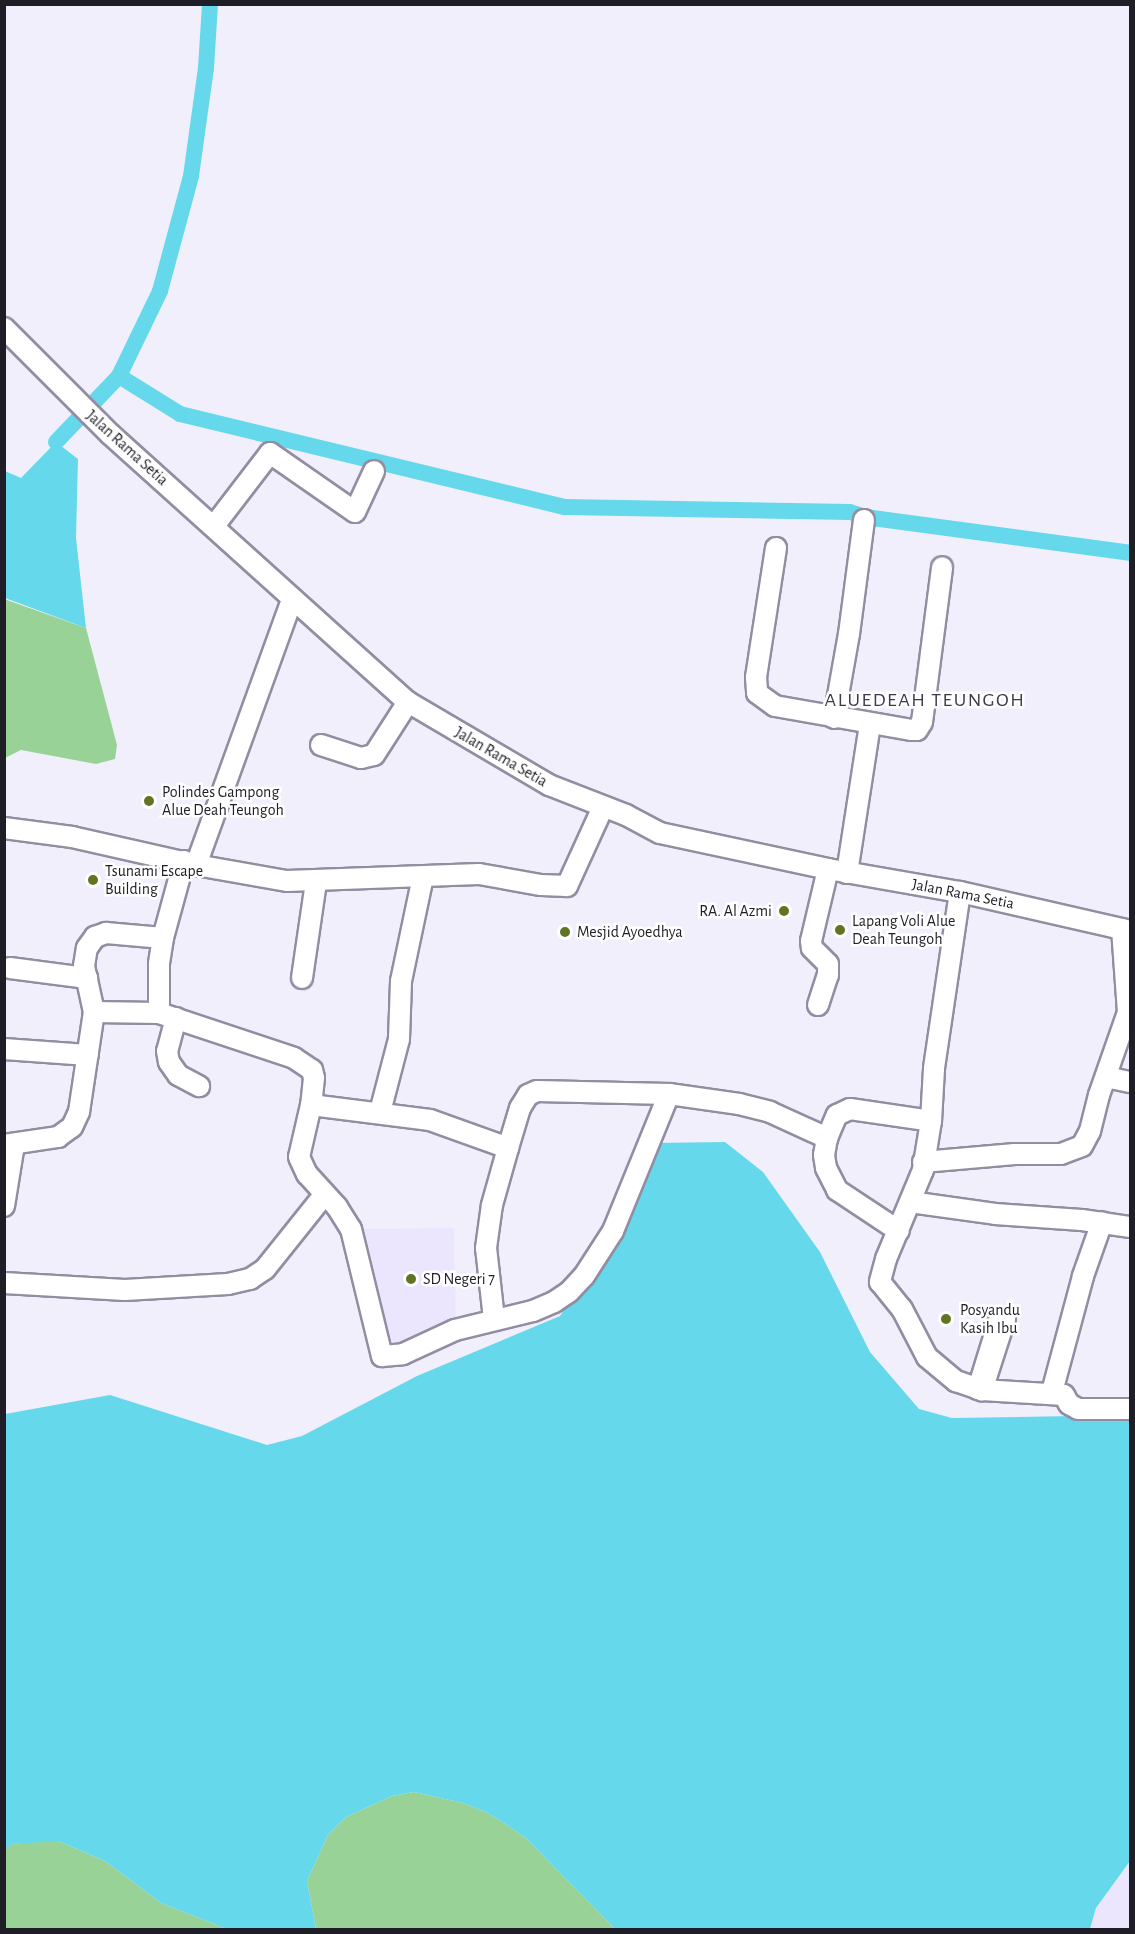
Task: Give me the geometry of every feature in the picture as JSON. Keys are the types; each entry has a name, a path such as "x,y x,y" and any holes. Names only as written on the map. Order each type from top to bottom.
{"street":[{"name":"Jalan Rama Setia","path":"4,328 110,434 408,702 538,779 626,815 660,832 847,873 960,892 1126,930"},
{"path":"214,526 270,453 356,512 374,471"},
{"path":"834,718 849,634 864,520"},
{"path":"776,548 756,677 757,693 775,706 870,725 911,730 920,727 935,632 942,567"},
{"path":"199,1086 178,1075 169,1062 168,1015 159,964 163,938 292,600"},
{"path":"321,745 362,758 374,755 408,702"},
{"path":"847,873 870,725"},
{"path":"4,828 72,837 262,878 316,882 479,874 542,885 567,886 603,807"},
{"path":"818,1005 828,975 828,964 812,948 811,941 828,869"},
{"path":"380,1112 399,1039 401,981 423,877"},
{"path":"302,978 316,882"},
{"path":"960,892 934,1069 931,1121 923,1170 886,1259 880,1282 902,1309 927,1357 957,1381 982,1390 1052,1392 1064,1395 1069,1404 1078,1408 1131,1409"},
{"path":"923,1162 1014,1154 1061,1154 1076,1151 1082,1146 1090,1131 1128,1012 1126,930"},
{"path":"4,1206 9,1144 58,1137 72,1127 79,1112 94,1012 85,956 95,937 106,933 163,938"},
{"path":"10,968 87,978"},
{"path":"94,1012 168,1015 305,1064 312,1070 314,1078 311,1104 299,1157 307,1174 337,1207 351,1229 382,1356 403,1354 455,1330 533,1311 554,1302 584,1276 613,1231 669,1094"},
{"path":"4,1049 88,1055"},
{"path":"1106,1077 1131,1082"},
{"path":"494,1320 486,1248 492,1205 520,1108 528,1095 537,1091 669,1094 710,1099 770,1112 827,1138"},
{"path":"311,1104 430,1120 508,1148"},
{"path":"899,1231 837,1190 826,1168 824,1155 827,1138 837,1115 850,1109 931,1121"},
{"path":"4,1283 125,1290 228,1284 250,1279 265,1269 324,1195"},
{"path":"910,1202 995,1214 1102,1222 1131,1227"},
{"path":"1052,1392 1083,1276 1102,1222"}],"shaded area":[{"name":"SD Negeri 7","path":"454,1228 456,1329 380,1347 356,1229"},
{"path":"1130,1861 1130,1929 1090,1930 1096,1908"}],"green space":[{"path":"4,599 86,628 117,745 115,759 96,764 21,750 5,758"},
{"path":"414,1792 463,1803 486,1812 507,1825 526,1838 615,1929 316,1929 307,1881 328,1835 346,1817 392,1796"},
{"path":"58,1841 105,1861 161,1903 227,1929 5,1929 4,1849 13,1844"}],"water":[{"path":"56,442 78,459 76,538 86,628 5,598 5,471 21,478"},
{"path":"725,1142 763,1172 820,1252 870,1352 919,1409 952,1418 1130,1415 1130,1861 1096,1908 1090,1929 615,1929 526,1838 507,1825 486,1812 463,1803 414,1792 392,1796 346,1817 328,1835 307,1881 316,1929 227,1929 161,1903 105,1861 58,1841 13,1844 5,1849 5,1414 110,1395 267,1445 302,1436 417,1376 560,1316 617,1227 651,1143"}],"waterway":[{"path":"119,376 160,291 191,176 206,68 210,4"},
{"path":"56,442 119,376 180,414 565,507 850,512 865,517 1130,553"}],"place":[{"name":"Polindes Gampong Alue Deah Teungoh","path":"149,801"},
{"name":"Tsunami Escape Building","path":"93,880"},
{"name":"RA. Al Azmi","path":"784,911"},
{"name":"Lapang Voli Alue Deah Teungoh","path":"840,930"},
{"name":"Mesjid Ayoedhya","path":"565,932"},
{"name":"SD Negeri 7","path":"411,1279"},
{"name":"Posyandu Kasih Ibu","path":"946,1319"}],"district":[{"name":"ALUEDEAH TEUNGOH","path":"925,700"}]}
